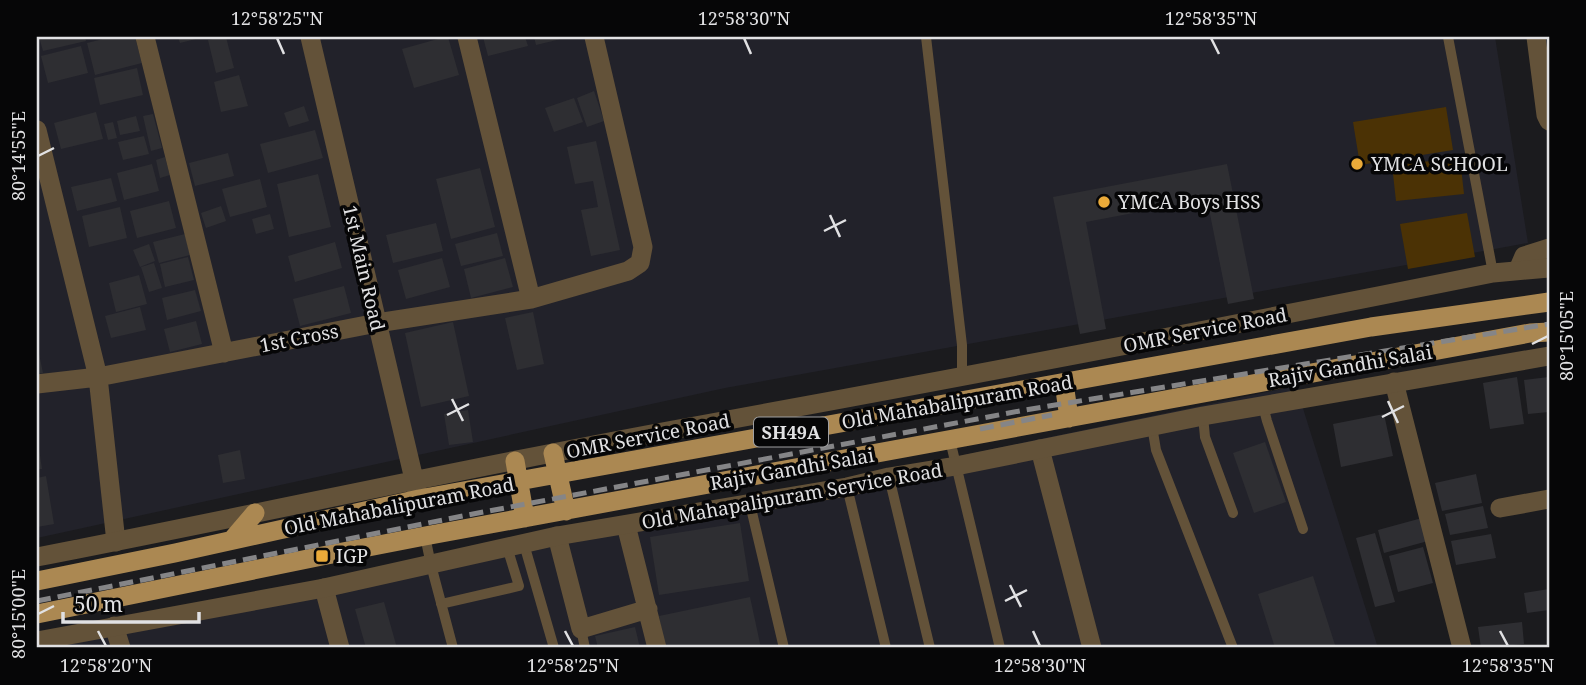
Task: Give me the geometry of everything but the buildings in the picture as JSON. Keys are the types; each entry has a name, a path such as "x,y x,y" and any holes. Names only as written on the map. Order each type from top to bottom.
{"main road":[{"name":"Old Mahabalipuram Road","path":"37,581 232,540 416,489 518,481 1371,327 1549,302"},
{"name":"Rajiv Gandhi Salai","path":"37,614 425,536 1530,333 1549,332"},
{"path":"1064,383 1069,418"},
{"path":"553,453 566,511"},
{"path":"515,461 525,518"},
{"path":"232,540 255,513"}],"street":[{"path":"145,37 223,353"},
{"name":"1st Main Road","path":"310,37 416,489"},
{"path":"467,37 531,299"},
{"name":"1st Cross","path":"37,384 98,377 377,323 531,299 628,271 640,263 643,247 594,37"},
{"path":"1536,37 1549,121"},
{"path":"37,130 98,377 116,542"},
{"path":"1518,270 1524,256 1549,248"},
{"name":"OMR Service Road","path":"37,557 255,513 416,489 553,453 962,377 1493,273 1549,268"},
{"name":"Old Mahapalipuram Service Road","path":"37,641 324,588 557,536 847,487 1203,416 1549,356"},
{"path":"1394,382 1462,648"},
{"path":"1040,449 1092,648"},
{"path":"1500,508 1549,499"},
{"path":"626,525 657,648"},
{"path":"557,536 581,629 648,609"},
{"path":"324,588 340,648"},
{"path":"114,626 121,648"}],"lane":[{"path":"926,37 962,345 962,377"},
{"path":"1448,37 1493,273"},
{"path":"1264,406 1303,529"},
{"path":"1203,416 1205,437 1233,513"},
{"path":"1152,426 1156,450 1233,648"},
{"path":"950,440 1000,648"},
{"path":"889,477 930,648"},
{"path":"847,487 886,648"},
{"path":"750,504 784,648"},
{"path":"425,536 453,648"},
{"path":"516,545 535,583 554,648"},
{"path":"516,545 519,586"},
{"path":"441,604 535,583"},
{"path":"581,629 585,648"}],"shaded area":[{"path":"37,37 1495,37 1528,243 725,388 37,538"},
{"path":"1446,107 1453,150 1360,165 1353,122"},
{"path":"1460,158 1464,194 1396,201 1392,165"},
{"path":"1467,213 1475,257 1408,269 1400,224"},
{"path":"1296,386 1378,648 37,648 626,525"}],"railway":[{"path":"37,601 473,514 1025,410 1549,324"},
{"path":"980,429 1052,415"}],"place":[{"name":"YMCA SCHOOL","path":"1357,164"},
{"name":"YMCA Boys HSS","path":"1104,202"},
{"name":"IGP","path":"322,556"}]}
